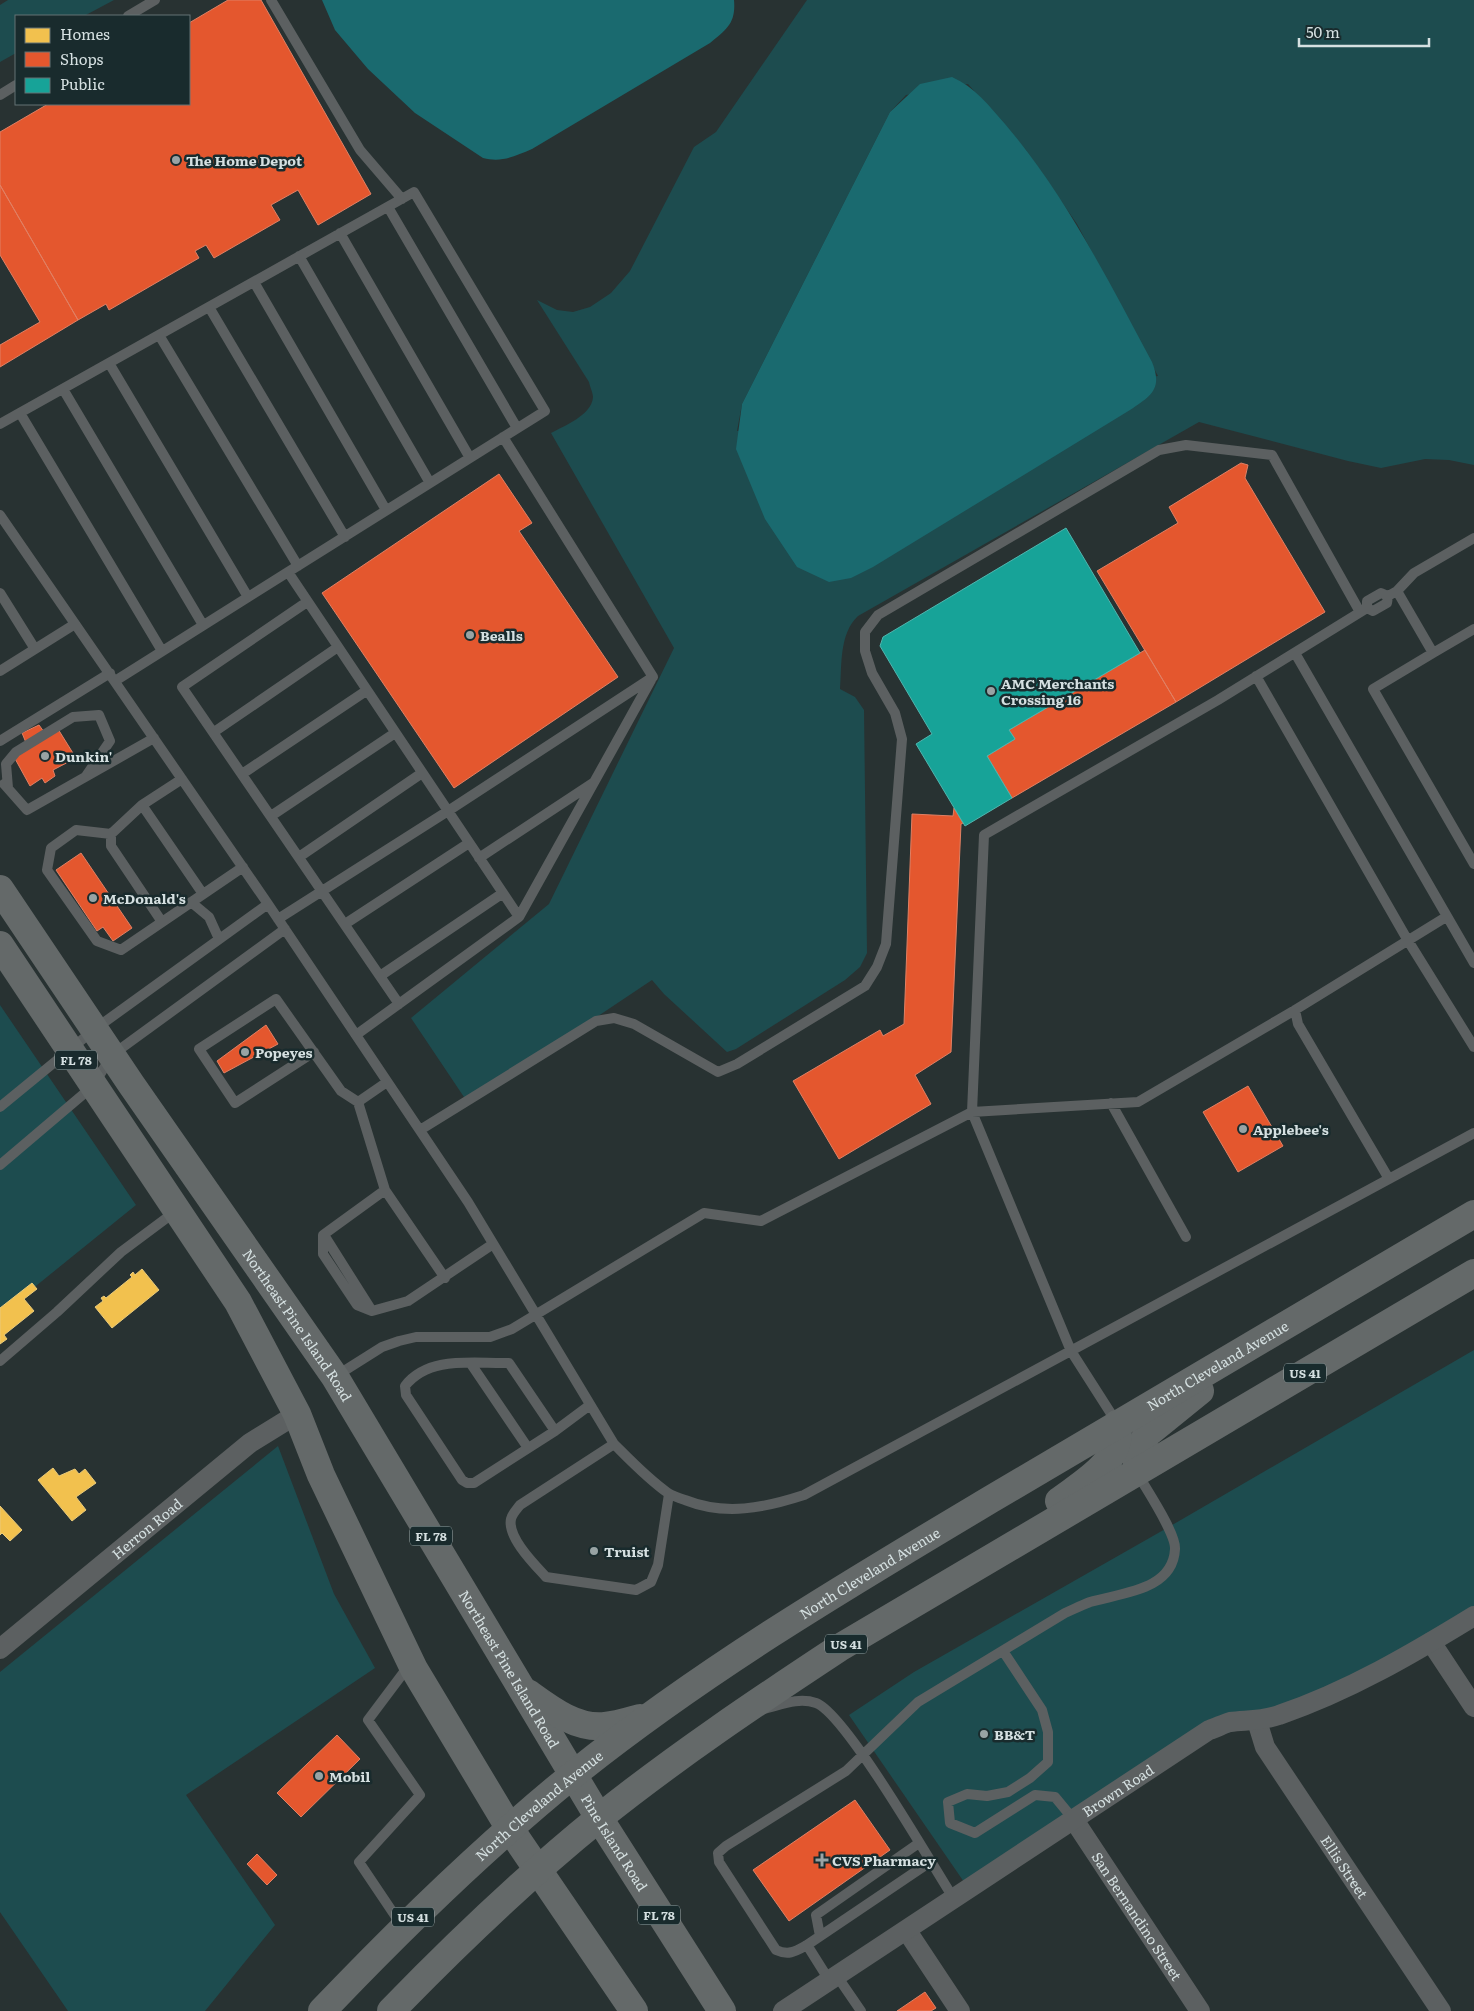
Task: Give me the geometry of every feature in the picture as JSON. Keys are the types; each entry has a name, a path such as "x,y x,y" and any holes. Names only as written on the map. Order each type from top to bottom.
{"main road":[{"name":"Northeast Pine Island Road","path":"0,889 94,1029 335,1377 573,1775"},
{"name":"FL 78","path":"0,945 92,1086 238,1302 297,1414 321,1475 411,1663 510,1829 634,2011"},
{"name":"North Cleveland Avenue","path":"322,2011 402,1926 510,1829 573,1775 716,1669 781,1626 1117,1424 1474,1214"},
{"name":"US 41","path":"401,2008 460,1940 538,1870 599,1818 736,1717 839,1648 1474,1273"},
{"path":"1137,1472 1137,1454 1147,1434 1278,1330"},
{"path":"960,1577 1103,1467 1114,1452 1120,1436 1117,1424"},
{"path":"520,1688 553,1712 580,1724 604,1727 654,1714"},
{"name":"Pine Island Road","path":"573,1775 722,2011"}],"street":[{"name":"Herron Road","path":"0,1649 250,1443 297,1414"},
{"name":"Brown Road","path":"783,2011 1209,1730 1229,1722 1277,1716 1359,1682 1474,1616"},
{"path":"1431,1642 1474,1707"},
{"name":"Ellis Street","path":"1257,1720 1264,1748 1441,2011"},
{"name":"San Bernandino Street","path":"1074,1820 1200,2011"},
{"path":"907,1931 960,2011"}],"lane":[{"path":"130,15 155,0"},
{"path":"272,0 360,150 402,199"},
{"path":"0,96 15,86"},
{"path":"0,424 414,192 545,411 162,651 112,677 0,742"},
{"path":"388,207 517,428"},
{"path":"340,233 470,458"},
{"path":"299,256 430,483"},
{"path":"254,282 386,510"},
{"path":"209,307 345,537"},
{"path":"159,335 298,566"},
{"path":"109,363 248,597"},
{"path":"63,389 203,625"},
{"path":"20,413 162,651"},
{"path":"503,437 653,677"},
{"path":"420,1130 596,1021 614,1018 634,1024 718,1072 737,1064 865,986 877,967 886,944 902,739 895,713 872,673 865,651 865,632 878,615 1159,450 1186,445 1272,455 1364,610"},
{"path":"0,515 268,904 420,1130 493,1244 614,1444 642,1472 669,1494 704,1507 737,1510 770,1506 804,1495 1474,1133"},
{"path":"1117,1424 1071,1351 972,1112 984,835 1295,653 1364,610 1367,601 1381,593 1393,594 1414,573 1474,538"},
{"path":"288,572 519,918"},
{"path":"0,593 35,649"},
{"path":"1393,594 1434,653"},
{"path":"307,602 182,686 399,1004"},
{"path":"0,671 75,624"},
{"path":"1474,629 1373,689 1474,864"},
{"path":"214,732 338,647"},
{"path":"1295,653 1474,962"},
{"path":"1256,676 1407,939 1474,1047"},
{"path":"356,1035 519,918 653,677"},
{"path":"278,919 653,677"},
{"path":"242,774 366,691"},
{"path":"8,788 6,764 16,752 73,717 99,715 110,741 86,776"},
{"path":"271,816 394,733"},
{"path":"0,779 28,810 154,738"},
{"path":"299,857 422,773"},
{"path":"182,779 142,805 110,834 76,830 51,848 47,870 97,940 121,950 242,867"},
{"path":"479,858 594,782"},
{"path":"142,805 203,894"},
{"path":"110,834 111,846 162,922"},
{"path":"345,924 469,843"},
{"path":"380,976 503,893"},
{"path":"191,902 209,917 219,939"},
{"path":"0,1107 94,1029 268,904"},
{"path":"335,1377 382,1347 399,1341 416,1338 490,1336 512,1330 535,1314 704,1214 761,1221 972,1112 1138,1102 1295,1010 1446,916"},
{"path":"0,1165 92,1086 112,1054 285,930"},
{"path":"314,1052 235,1104 199,1048 276,999 314,1052 341,1091 358,1102 385,1190 445,1278"},
{"path":"1295,1010 1298,1024 1389,1179"},
{"path":"358,1102 387,1082"},
{"path":"1112,1104 1186,1237"},
{"path":"385,1190 323,1234 323,1254 357,1306 372,1311 408,1301 445,1278 493,1244"},
{"path":"0,1361 57,1312 121,1252 177,1211"},
{"path":"554,1431 509,1364 438,1364 422,1371 405,1386 406,1395 462,1480 467,1483 474,1483 554,1431 590,1405"},
{"path":"471,1364 528,1448"},
{"path":"614,1444 520,1505 511,1517 511,1530 521,1546 546,1577 636,1590 651,1582 658,1565 669,1494"},
{"path":"930,1862 807,1945 791,1953 776,1950 719,1862 718,1854 726,1846 846,1771 918,1702 1065,1613 1091,1602 1140,1590 1158,1580 1170,1566 1176,1548 1170,1529 1137,1472"},
{"path":"1003,1651 1042,1710 1048,1732 1048,1762 1030,1778 1008,1792 987,1796 967,1794 948,1802 950,1823 974,1833 1035,1795 1055,1797 1074,1820"},
{"path":"402,1926 358,1862 420,1795 368,1720 411,1663"},
{"path":"736,1717 798,1700 816,1704 827,1710 851,1736 954,1899"},
{"path":"820,1936 816,1915 919,1843"},
{"path":"807,1945 861,2011"}],"shaded area":[{"path":"8,0 114,0 86,15 15,15 15,54 0,62 0,5"},
{"path":"322,0 734,0 734,8 729,25 710,43 532,149 508,158 496,160 483,158 415,113 368,69 335,30"},
{"path":"807,0 1474,0 1474,465 1449,460 1425,459 1381,468 1199,422 858,616 852,623 844,641 840,689 855,697 864,710 867,953 860,967 845,980 736,1049 727,1052 664,994 652,980 468,1103 411,1018 549,904 674,648 551,433 583,414 588,409 593,395 589,382 537,300 557,310 573,312 590,307 611,293 630,271 694,147 716,132","holes":["968,84 1026,150 1077,224 1158,376 737,431 742,404 890,112 906,95"]},
{"path":"952,77 968,86 987,104 1005,124 1048,180 1085,239 1152,362 1155,371 1155,385 1149,396 1130,410 873,567 851,578 829,582 797,567 765,519 736,449 742,404 890,112 920,84"},
{"path":"0,1005 136,1205 0,1315"},
{"path":"1474,1350 1474,1622 1248,1726 1213,1738 973,1895 849,1715 914,1672"},
{"path":"278,1446 334,1594 375,1668 186,1795 275,1925 205,2011 68,2011 0,1912 0,1672"}],"building: Homes":[{"path":"142,1269 159,1290 112,1328 95,1307 103,1301 101,1298 104,1296 106,1298 132,1277 130,1275 133,1272 135,1275"},
{"path":"32,1283 37,1289 24,1299 34,1311 4,1335 7,1339 0,1344 0,1308"},
{"path":"53,1468 59,1476 75,1469 79,1474 85,1469 96,1483 76,1497 86,1510 72,1521 38,1480"},
{"path":"0,1506 22,1530 10,1541 2,1533 0,1535"}],"building: Shops":[{"name":"The Home Depot","path":"228,0 261,0 371,194 318,225 298,190 271,205 280,220 214,258 206,245 195,251 199,258 109,310 106,304 78,320 0,185 0,132 46,105 190,105 190,22"},
{"path":"0,185 78,320 0,367 0,345 40,322 0,255"},
{"path":"1241,463 1248,465 1245,478 1325,612 1176,702 1097,571 1178,523 1169,507"},
{"name":"Bealls","path":"499,474 532,523 519,531 618,677 454,788 322,593"},
{"path":"1145,650 1176,702 1012,798 987,756 1015,739 1009,730"},
{"name":"Dunkin'","path":"39,725 47,736 58,729 76,758 53,770 55,776 45,783 42,778 30,786 13,755 27,745 22,733"},
{"path":"954,808 963,823 961,824 951,1052 915,1075 931,1104 839,1159 793,1081 880,1030 883,1036 904,1024 912,814 953,816"},
{"name":"McDonald's","path":"81,853 132,928 113,941 103,927 97,931 56,870"},
{"name":"Popeyes","path":"266,1025 278,1044 224,1073 217,1061"},
{"name":"Applebee's","path":"1248,1086 1283,1146 1238,1172 1203,1112"},
{"name":"Mobil","path":"337,1735 360,1759 301,1817 277,1793"},
{"name":"CVS Pharmacy","path":"855,1800 890,1850 789,1921 753,1870"},
{"path":"257,1854 277,1875 267,1885 247,1864"},
{"path":"925,1992 936,2008 931,2011 897,2011"}],"building: Public":[{"name":"AMC Merchants Crossing 16","path":"1066,528 1140,653 1009,730 1015,739 987,756 1012,798 965,826 916,744 932,734 880,646 883,637"}],"place":[{"name":"The Home Depot","path":"176,160"},
{"name":"Bealls","path":"470,635"},
{"name":"AMC Merchants Crossing 16","path":"991,691"},
{"name":"Dunkin'","path":"45,756"},
{"name":"McDonald's","path":"93,898"},
{"name":"Popeyes","path":"245,1052"},
{"name":"Applebee's","path":"1243,1129"},
{"name":"Truist","path":"594,1551"},
{"name":"BB&T","path":"984,1734"},
{"name":"Mobil","path":"319,1776"},
{"name":"CVS Pharmacy","path":"822,1860"}]}
